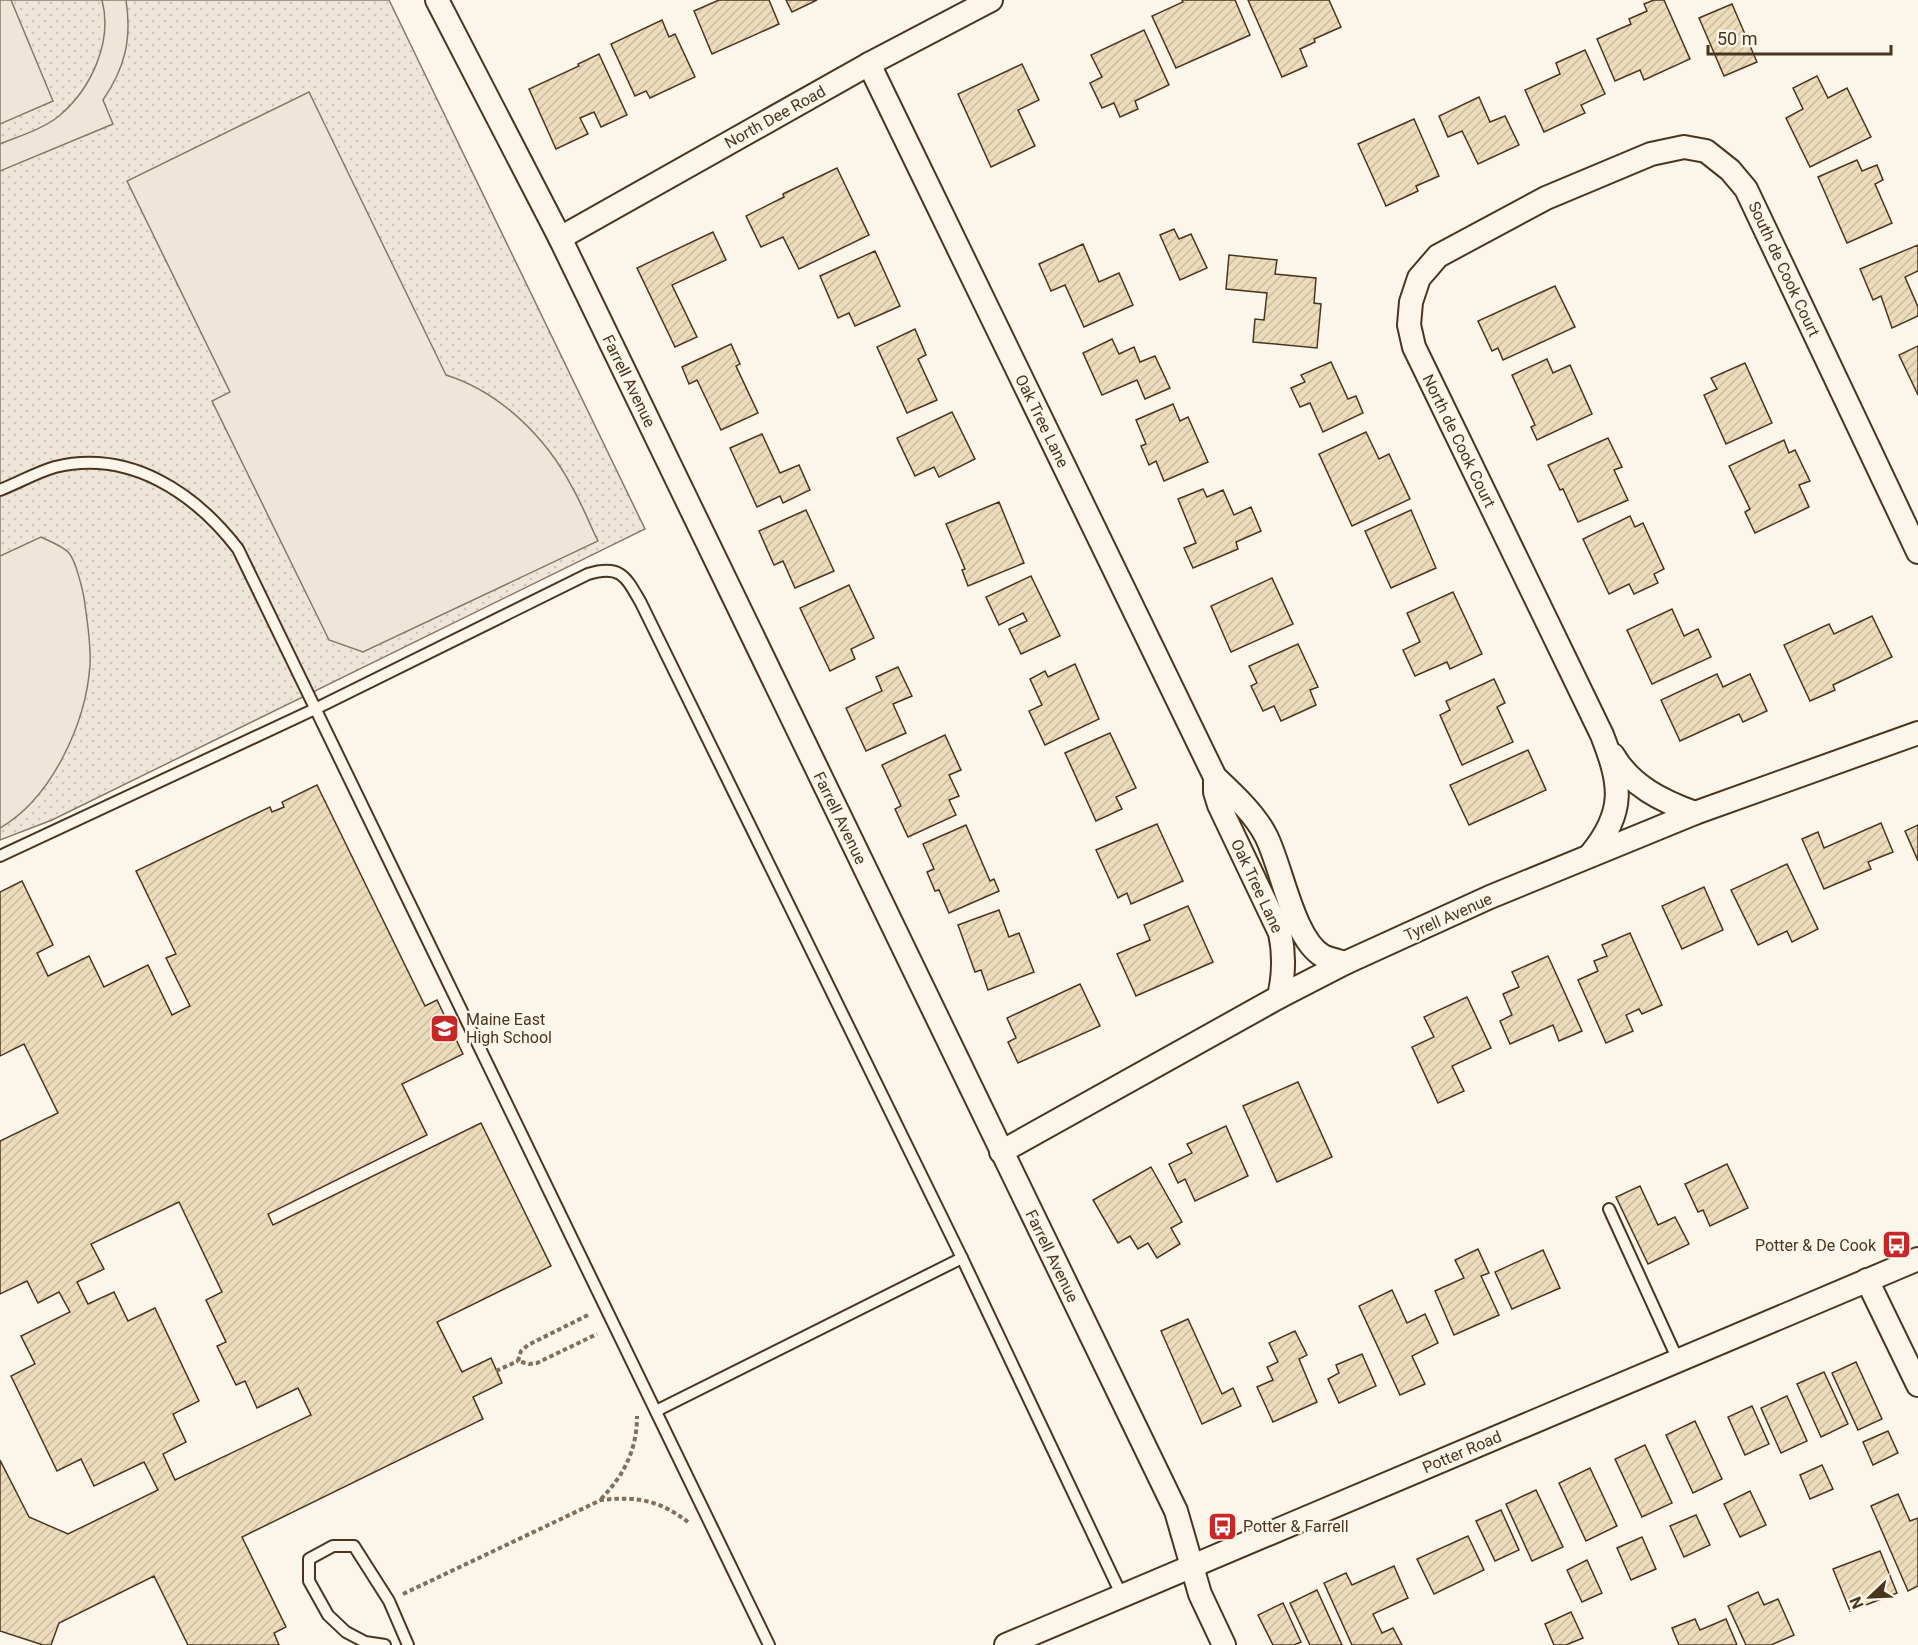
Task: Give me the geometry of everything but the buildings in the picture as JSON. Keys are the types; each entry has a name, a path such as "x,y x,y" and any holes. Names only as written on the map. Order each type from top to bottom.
{"street":[{"name":"Farrell Avenue","path":"437,0 560,238 1176,1511 1200,1594 1224,1645"},
{"name":"North Dee Road","path":"560,238 869,64 991,0"},
{"name":"Oak Tree Lane","path":"869,64 1215,777 1234,795 1264,833 1273,852 1297,922 1311,945 1323,955 1345,963"},
{"name":"South de Cook Court","path":"1546,198 1651,154 1684,147 1706,151 1730,170 1746,189 1918,552"},
{"name":"North de Cook Court","path":"1546,198 1438,256 1419,278 1411,302 1409,325 1414,347 1602,735 1618,763 1649,792 1669,804 1695,813"},
{"name":"Tyrell Avenue","path":"1002,1152 1228,1028 1279,997 1345,963 1490,897 1592,854 1695,813 1918,733"},
{"name":"North de Cook Court","path":"1592,854 1606,836 1613,819 1616,802 1615,769 1602,735"},
{"name":"Oak Tree Lane","path":"1215,777 1215,792 1219,805 1280,933 1284,973 1279,997"},
{"name":"Potter Road","path":"1005,1645 1918,1258"},
{"path":"1867,1280 1918,1385"}],"lane":[{"path":"0,490 54,468 81,464 108,465 139,472 164,482 194,501 219,525 238,549 769,1645"},
{"path":"0,856 315,709 588,574 604,569 617,572 629,582 641,603 962,1258 1122,1596"},
{"path":"1609,1209 1678,1360"},
{"path":"656,1411 962,1258"},
{"path":"386,1645 365,1642 346,1632 328,1616 309,1581 309,1559 333,1546 354,1546 389,1601 408,1645"}],"path":[{"path":"518,1361 521,1351 528,1345 588,1315"},
{"path":"496,1371 518,1361 529,1364 537,1363 597,1334"},
{"path":"601,1500 626,1469 636,1436 637,1416"},
{"path":"389,1601 601,1500 623,1497 639,1498 673,1511 688,1522"}],"shaded area":[{"path":"0,0 389,0 645,529 52,820 0,840"},
{"path":"0,0 11,0 53,101 0,124"},
{"path":"102,0 126,0 128,14 127,40 122,65 103,100 113,124 0,171 0,144 53,121 70,105 90,79 102,48 105,16"},
{"path":"309,92 446,375 485,393 503,405 535,434 561,469 579,500 598,541 363,652 329,640 212,401 230,392 127,181"},
{"path":"41,537 66,550 72,557 77,570 89,635 90,665 87,687 82,711 73,734 50,779 19,815 0,828 0,556"}],"place":[{"name":"Maine East High School","path":"445,1028"},
{"name":"Potter & De Cook","path":"1897,1245"},
{"name":"Potter & Farrell","path":"1222,1526"}]}
